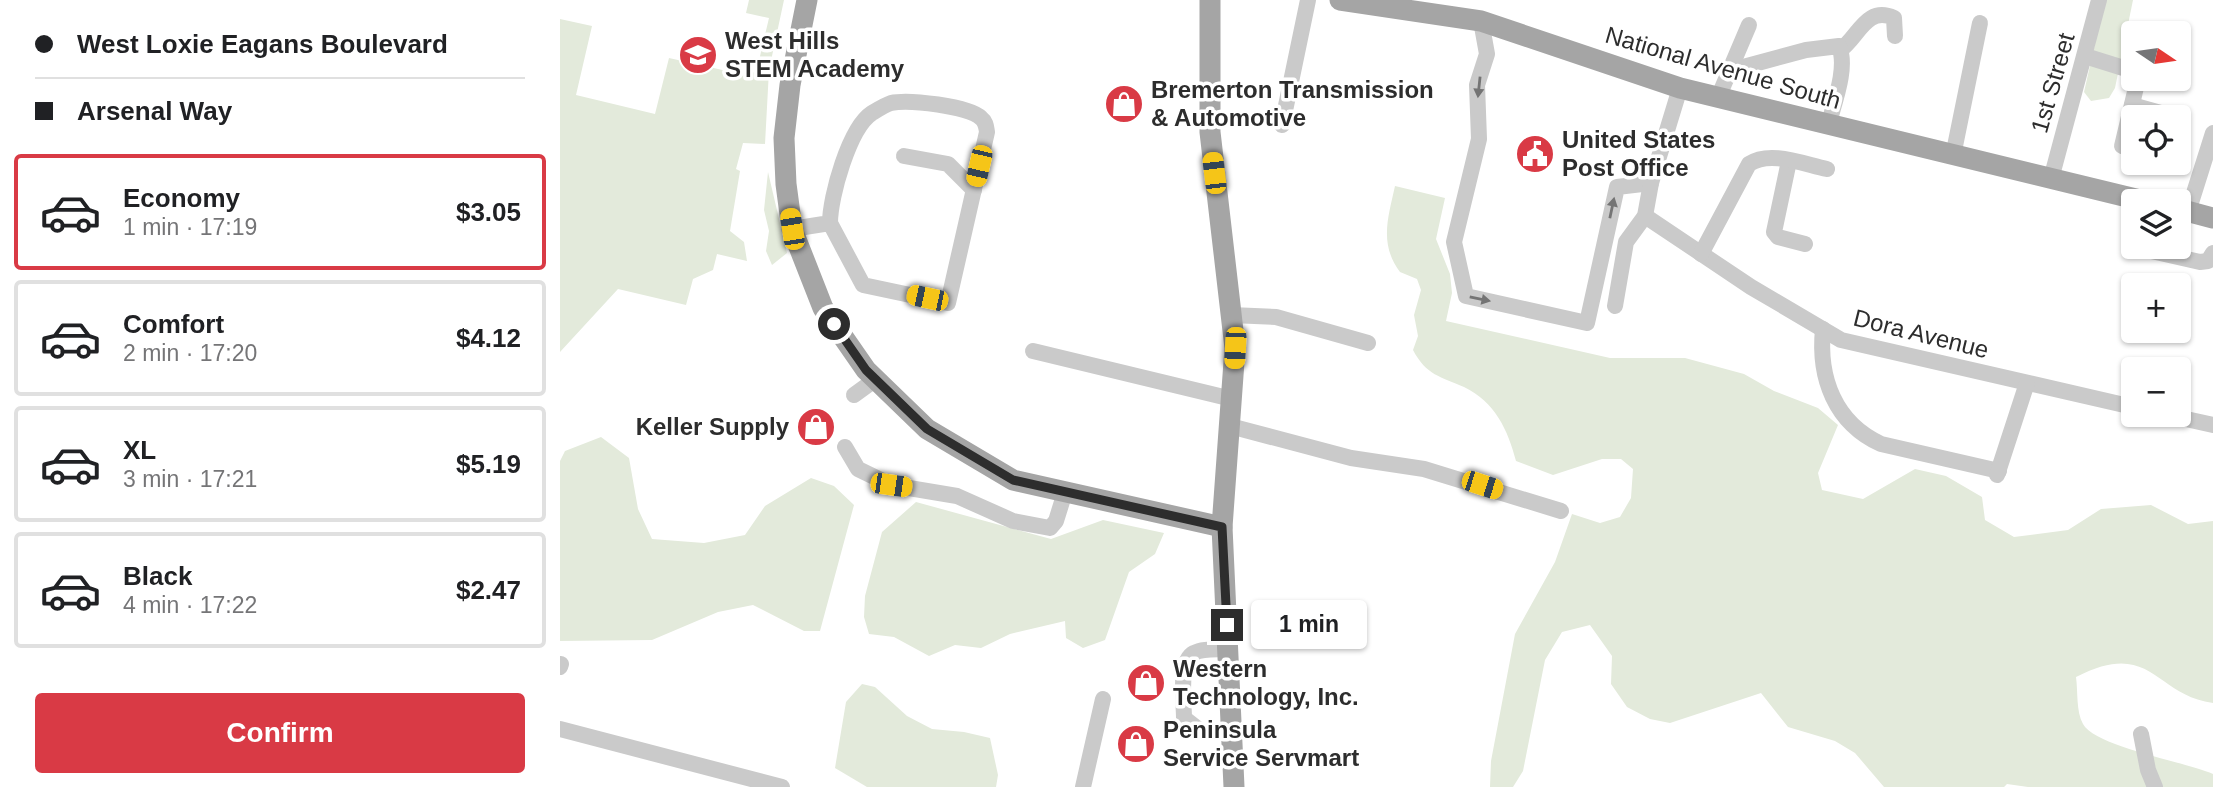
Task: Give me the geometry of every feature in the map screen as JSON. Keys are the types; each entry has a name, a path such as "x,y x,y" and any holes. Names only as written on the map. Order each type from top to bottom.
{"main road":[{"path":"807,0 790,85 784,138 792,229 824,309 876,379 934,433 1013,480 1222,527"},
{"path":"1210,0 1210,132 1235,348 1222,527 1234,787"},
{"name":"National Avenue South","path":"1340,0 1481,21 1680,88 2121,196"},
{"path":"2191,213 2213,218"}],"street":[{"path":"1282,125 1308,0"},
{"name":"1st Street","path":"2051,179 2099,0"},
{"path":"1840,50 1847,45 1860,26 1877,16 1894,18 1895,36"},
{"path":"1481,21 1487,54 1477,85 1479,139 1454,242 1466,296 1587,323 1617,187 1651,183"},
{"path":"1953,156 1980,23"},
{"path":"1718,98 1732,71 1749,24"},
{"path":"1732,71 1818,47 1831,45 1840,50"},
{"path":"1828,126 1838,87 1840,50"},
{"path":"2085,56 2121,67"},
{"path":"1615,306 1626,242 1646,216 1651,183 1680,88"},
{"path":"2132,105 2135,91"},
{"path":"891,103 942,106 980,116 986,123 987,132 974,190 948,303 863,285 830,223 831,198 862,122 870,114 891,103"},
{"path":"2191,192 2213,133"},
{"path":"904,156 948,164 960,173 974,190"},
{"path":"1701,254 1749,164 1759,157 1827,169"},
{"path":"1789,161 1774,232 1778,237 1805,244"},
{"name":"Dora Avenue","path":"1646,216 1701,254 1841,340 2121,404"},
{"path":"792,229 830,223"},
{"path":"2187,259 2208,261 2213,253"},
{"path":"1231,316 1276,317 1368,343"},
{"path":"1823,329 1822,357 1832,398 1847,421 1864,436 1881,444 1998,473 2026,383"},
{"path":"1033,351 1232,399"},
{"path":"854,395 876,379"},
{"path":"2191,420 2213,425"},
{"path":"1230,426 1351,458 1424,469 1561,511"},
{"path":"845,447 858,470 891,485 957,496 1035,527 1050,528 1056,521 1065,492"},
{"path":"1228,649 1199,650 1191,654 1185,662 1184,718 1202,732 1231,732"},
{"path":"1083,787 1103,699"},
{"path":"560,729 782,787"},
{"path":"2141,734 2148,771 2155,787"}],"green space":[{"path":"749,0 784,0 769,70 765,144 743,143 736,169 740,171 730,231 744,242 747,261 717,254 713,270 693,279 686,305 618,289 560,352 560,19 592,26 576,95 655,114 669,58 727,71 730,62 737,64 736,68 756,73 769,18 746,13"},
{"path":"2105,0 2133,0 2129,21 2121,21 2121,59 2115,88 2109,98 2091,101 2084,92"},
{"path":"768,172 787,253 772,265 766,251 769,231 764,210"},
{"path":"1395,186 1445,198 1436,239 1450,274 1452,293 1446,321 1610,358 1685,358 1744,374 1774,391 1818,408 1838,425 1818,473 1822,490 1863,499 1915,469 1946,476 1982,497 1985,520 2014,537 2068,530 2101,509 2151,505 2188,524 2213,521 2213,703 2193,698 2137,666 2121,663 2101,667 2076,677 2079,714 2083,724 2091,732 2123,747 2213,774 2213,787 2028,787 2007,784 2004,787 1884,787 1855,753 1835,741 1788,727 1761,693 1670,723 1650,719 1627,707 1611,684 1612,656 1590,625 1562,632 1545,660 1523,771 1513,787 1490,787 1491,761 1515,634 1555,562 1572,514 1600,523 1620,517 1631,498 1633,469 1621,459 1602,459 1553,475 1516,461 1509,438 1492,409 1475,393 1435,374 1423,365 1413,350 1418,336 1414,315 1421,290 1417,279 1400,272 1393,262 1387,241"},
{"path":"601,437 629,458 638,509 652,539 704,543 745,535 765,506 811,478 834,486 854,505 820,631 804,631 753,605 718,612 652,640 560,641 560,461 565,451"},
{"path":"916,502 1051,539 1103,520 1164,533 1155,554 1129,572 1105,640 1083,648 1066,638 1065,621 1010,634 981,648 955,645 929,656 894,637 869,634 864,617 865,596 882,532"},
{"path":"862,684 875,687 907,716 932,729 990,738 998,775 996,787 867,787 835,768 846,702"}],"place":[{"name":"West Hills STEM Academy","path":"698,55"},
{"name":"Bremerton Transmission & Automotive","path":"1124,104"},
{"name":"United States Post Office","path":"1535,154"},
{"name":"Keller Supply","path":"816,427"},
{"name":"Western Technology, Inc.","path":"1146,683"},
{"name":"Peninsula Service Servmart","path":"1136,744"}],"route":[{"path":"834,324 866,370 927,429 1013,480 1222,527 1227,625"}]}
